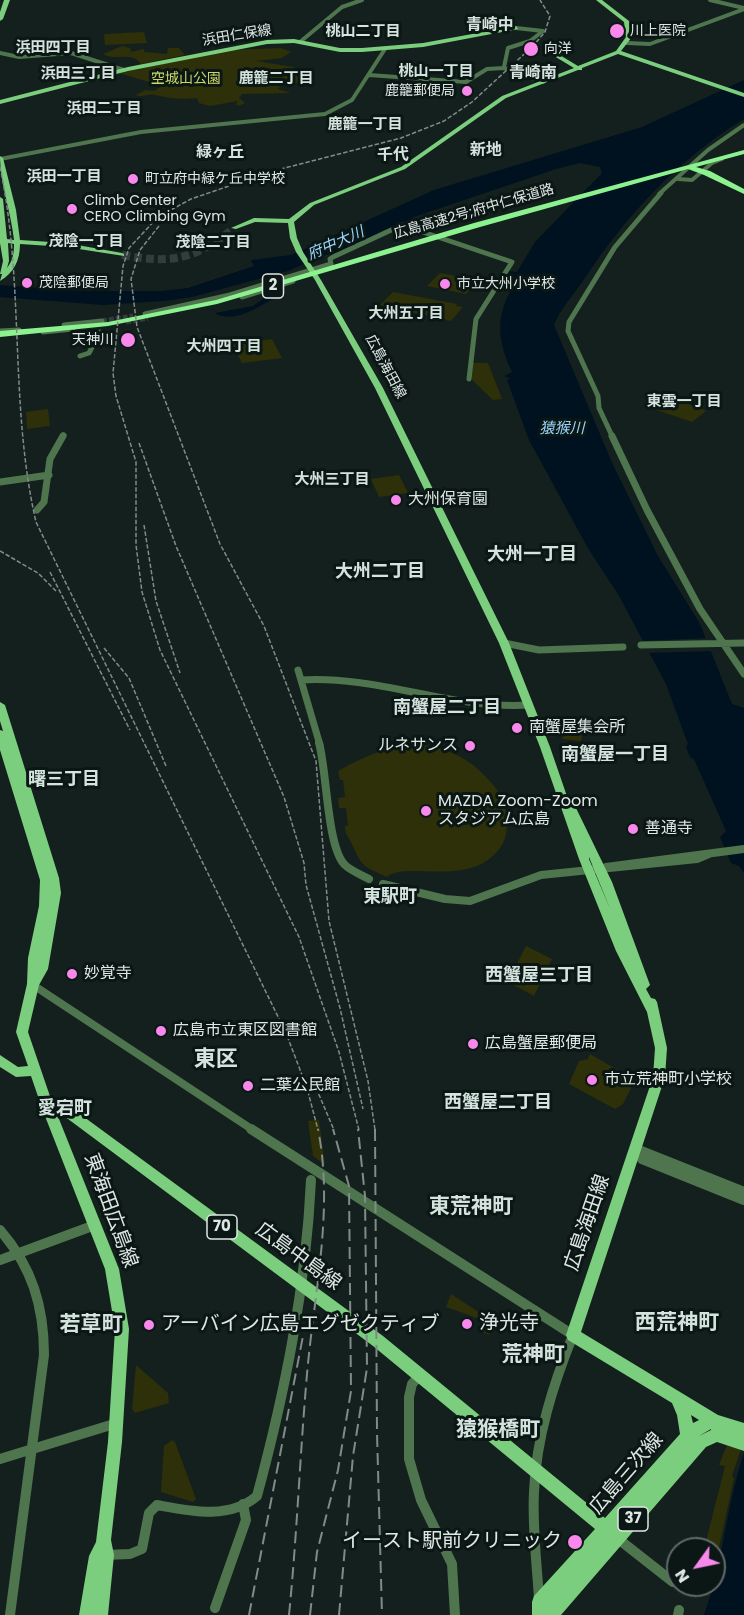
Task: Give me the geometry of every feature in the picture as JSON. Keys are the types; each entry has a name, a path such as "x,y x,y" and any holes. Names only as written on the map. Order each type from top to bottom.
{"highway":[{"name":"広島高速2号;府中仁保道路","path":"0,333 99,325 199,307 538,206 744,152"},
{"path":"557,201 678,166 703,171 744,192"},
{"path":"557,201 678,174 700,178 744,197"},
{"path":"331,264 345,264 538,206"}],"main road":[{"path":"0,10 5,0"},
{"path":"0,19 5,0"},
{"path":"234,228 254,220 291,221 312,204 404,168 496,101 618,52 627,43 629,30 626,21 619,12 599,0"},
{"name":"浜田仁保線","path":"0,102 95,80 124,70 272,41 300,42 344,50 385,49 423,45 516,28"},
{"path":"618,52 744,95"},
{"path":"556,56 580,69"},
{"path":"0,158 16,242 15,260 0,277"},
{"path":"0,199 6,263 0,277"},
{"name":"広島海田線","path":"291,221 298,251 379,388 504,643 554,772 566,811 595,870 622,951 650,1008 659,1039 661,1065 656,1089 634,1148 573,1335"},
{"path":"3,241 66,245 122,255"},
{"path":"0,705 54,878 55,893 42,969 33,984 22,1032 49,1111"},
{"path":"0,733 45,880 47,896 31,967 33,984"},
{"path":"0,1060 16,1071 35,1071"},
{"name":"広島中島線","path":"49,1111 60,1108 65,1110 378,1341 612,1533"},
{"name":"東海田広島線","path":"49,1111 112,1269 122,1329 114,1424 115,1442 102,1551 100,1615"},
{"path":"573,1335 714,1421 731,1424 744,1431"},
{"path":"677,1399 684,1415 688,1436"},
{"path":"714,1421 723,1436 744,1444"},
{"name":"広島三次線","path":"550,1615 688,1436 696,1428 714,1421"},
{"name":"広島三次線","path":"540,1608 701,1442 712,1436 723,1436"},
{"name":"東海田広島線","path":"87,1615 102,1551"}],"street":[{"path":"300,42 342,7 362,0"},
{"path":"710,0 744,8"},
{"path":"627,43 650,44 744,8"},
{"path":"504,67 503,54 507,48 534,39 543,31 516,28"},
{"path":"0,158 141,132 318,115 349,103 385,49"},
{"path":"0,53 19,57 74,54 124,70"},
{"path":"369,75 466,82 475,74 504,67 523,72 543,82"},
{"path":"744,125 708,150 678,179 664,189 615,247 578,305 569,322 568,331 598,396 605,420 647,510 700,609 744,674"},
{"path":"678,179 692,180 712,163 744,152"},
{"path":"313,273 331,264 330,259 333,257 402,225 511,262 476,319 469,379"},
{"path":"146,316 215,304 345,264"},
{"path":"0,333 103,323"},
{"path":"80,356 89,353 100,332"},
{"path":"37,510 44,502 50,459 64,435"},
{"path":"0,482 49,475"},
{"path":"504,643 539,650 622,647"},
{"path":"727,646 744,643"},
{"path":"642,647 727,646 744,648"},
{"path":"298,670 316,723 324,759 334,845 344,865 369,879"},
{"path":"301,680 334,678 499,707 529,705"},
{"path":"383,884 445,898 470,901 535,876 697,859 709,854 744,849"},
{"path":"33,984 477,1275 573,1335 547,1416 536,1471 534,1509 540,1608"},
{"path":"634,1148 744,1192"},
{"path":"634,1148 642,1159 744,1200"},
{"path":"102,1551 134,1555 142,1550 149,1513 157,1505 202,1514 243,1504 257,1496 284,1393 303,1287 309,1241 311,1180"},
{"path":"0,1260 95,1225"},
{"path":"0,1230 20,1252 38,1290 45,1333 10,1615"},
{"path":"419,1376 412,1384 409,1397 409,1459 421,1500 452,1564 455,1615"},
{"path":"0,1459 114,1424"},
{"path":"215,1608 246,1520 243,1504"},
{"path":"612,1533 666,1576"}],"green space":[{"path":"144,32 147,43 105,45 104,34"},
{"path":"122,46 130,48 131,52 144,49 144,52 167,54 168,48 179,48 185,55 141,64 133,58 103,54"},
{"name":"空城山公園","path":"281,48 291,52 282,58 256,61 293,67 296,69 292,74 303,79 297,83 284,82 278,89 291,93 242,94 239,98 245,103 238,106 236,104 238,101 210,106 199,103 197,98 139,96 136,95 145,90 154,91 162,86 119,73 230,50"},
{"path":"440,273 478,280 466,294 427,286"},
{"path":"393,292 463,307 451,321 380,305"},
{"path":"272,339 282,358 242,363 233,345"},
{"path":"473,363 488,363 502,399 493,400 471,379"},
{"path":"658,394 706,411 692,422 645,406"},
{"path":"48,409 50,426 27,429 26,412"},
{"path":"399,475 408,493 379,497 371,479"},
{"path":"566,717 585,721 581,741 562,739"},
{"name":"MAZDA Zoom-Zoom スタジアム広島","path":"425,745 447,749 446,751 473,765 489,780 498,791 505,808 507,827 505,838 494,855 475,867 446,872 405,871 387,877 363,864 346,834 345,826 348,826 346,808 339,808 338,798 345,797 343,780 340,780 338,771 380,752 402,746"},
{"path":"526,946 552,959 534,996 508,982"},
{"path":"590,1054 635,1080 623,1104 615,1109 569,1084 579,1061 588,1059"},
{"path":"319,1120 325,1165 313,1156 308,1121"},
{"path":"451,1294 494,1322 489,1335 481,1332 485,1321 446,1307"},
{"path":"136,1365 168,1393 169,1403 135,1413 132,1409"},
{"path":"172,1440 175,1442 196,1499 193,1502 161,1492 164,1446"},
{"path":"727,1445 741,1449 732,1476 734,1478 721,1537 707,1537 725,1466 719,1465"}],"water":[{"name":"猿猴川","path":"744,80 744,119 696,153 654,191 601,255 554,325 613,465 658,556 700,624 732,704 744,708 744,873 739,866 731,863 720,837 726,831 694,759 690,757 686,747 688,744 666,684 618,594 589,550 529,440 507,380 511,379 504,376 512,372 503,349 501,317 514,285 504,281 509,271 517,272 535,242 602,173 600,167 580,163 556,169 414,217 341,252 324,255 288,271 192,297 103,305 0,297 0,285 81,291 162,291 188,288 254,266 251,260 291,255 434,190 642,127"},
{"path":"271,293 281,294 240,315 223,316 215,313 253,306"},
{"path":"744,1453 744,1615 704,1615 710,1597 726,1597 726,1537 724,1537"}],"pier":[{"path":"708,638 713,651 646,653 640,641"}],"tunnel":[{"path":"122,255 155,259 182,257 207,247 234,228"},
{"path":"102,321 133,316"},
{"path":"126,322 148,318"}],"railway":[{"path":"359,1130 339,1052 299,937 160,650 142,592 136,545 136,462 116,396 113,373 123,266 129,248 158,217 191,199 273,171 401,138 444,121 472,102 545,32 550,16 540,0"},
{"path":"0,167 8,211 12,255 22,434 36,522 286,1033 307,1088 318,1130"},
{"path":"159,226 140,250 131,279 137,327 220,544 264,626 316,761 329,921 368,1081 375,1130"},
{"path":"139,443 176,546 284,797 304,863 306,885 340,1008 363,1109"},
{"path":"144,525 156,601 180,673"},
{"path":"0,551 38,573 56,591"},
{"path":"50,572 130,730"},
{"path":"104,648 129,678 166,766"},
{"path":"311,1076 334,1130"},
{"path":"289,1615 307,1374 323,1221 324,1190 318,1129"},
{"path":"310,1615 317,1552 338,1470 351,1391 349,1186 333,1129"},
{"path":"339,1615 353,1456 367,1368 365,1196 358,1129"},
{"path":"375,1129 377,1433 382,1615"},
{"path":"249,1615 303,1336"}],"place":[{"name":"川上医院","path":"617,31"},
{"name":"向洋","path":"531,49"},
{"name":"鹿籠郵便局","path":"467,91"},
{"name":"町立府中緑ケ丘中学校","path":"133,179"},
{"name":"Climb Center CERO Climbing Gym","path":"72,209"},
{"name":"茂陰郵便局","path":"27,283"},
{"name":"市立大州小学校","path":"445,284"},
{"name":"天神川","path":"128,340"},
{"name":"大州保育園","path":"396,500"},
{"name":"南蟹屋集会所","path":"517,728"},
{"name":"ルネサンス","path":"470,746"},
{"name":"MAZDA Zoom-Zoom スタジアム広島","path":"426,811"},
{"name":"善通寺","path":"633,829"},
{"name":"妙覚寺","path":"72,974"},
{"name":"広島市立東区図書館","path":"161,1031"},
{"name":"広島蟹屋郵便局","path":"473,1044"},
{"name":"市立荒神町小学校","path":"592,1080"},
{"name":"二葉公民館","path":"248,1086"},
{"name":"浄光寺","path":"467,1324"},
{"name":"アーバイン広島エグゼクティブ","path":"149,1325"},
{"name":"イースト駅前クリニック","path":"575,1542"}],"district":[{"name":"青崎中","path":"490,26"},
{"name":"桃山二丁目","path":"363,32"},
{"name":"浜田四丁目","path":"53,48"},
{"name":"桃山一丁目","path":"436,72"},
{"name":"浜田三丁目","path":"78,74"},
{"name":"青崎南","path":"533,74"},
{"name":"鹿籠二丁目","path":"276,79"},
{"name":"浜田二丁目","path":"104,109"},
{"name":"鹿籠一丁目","path":"365,125"},
{"name":"新地","path":"486,151"},
{"name":"緑ヶ丘","path":"220,153"},
{"name":"千代","path":"393,156"},
{"name":"浜田一丁目","path":"64,177"},
{"name":"茂陰一丁目","path":"86,242"},
{"name":"茂陰二丁目","path":"213,243"},
{"name":"大州五丁目","path":"406,314"},
{"name":"大州四丁目","path":"224,347"},
{"name":"東雲一丁目","path":"684,402"},
{"name":"大州三丁目","path":"332,480"},
{"name":"大州一丁目","path":"532,555"},
{"name":"大州二丁目","path":"380,572"},
{"name":"南蟹屋二丁目","path":"447,708"},
{"name":"南蟹屋一丁目","path":"615,755"},
{"name":"曙三丁目","path":"64,780"},
{"name":"東駅町","path":"390,897"},
{"name":"西蟹屋三丁目","path":"539,976"},
{"name":"東区","path":"216,1060"},
{"name":"西蟹屋二丁目","path":"498,1103"},
{"name":"愛宕町","path":"65,1109"},
{"name":"東荒神町","path":"471,1208"},
{"name":"西荒神町","path":"677,1324"},
{"name":"若草町","path":"91,1326"},
{"name":"荒神町","path":"533,1356"},
{"name":"猿猴橋町","path":"498,1431"}],"water label":[{"name":"府中大川","path":"336,244"}]}
